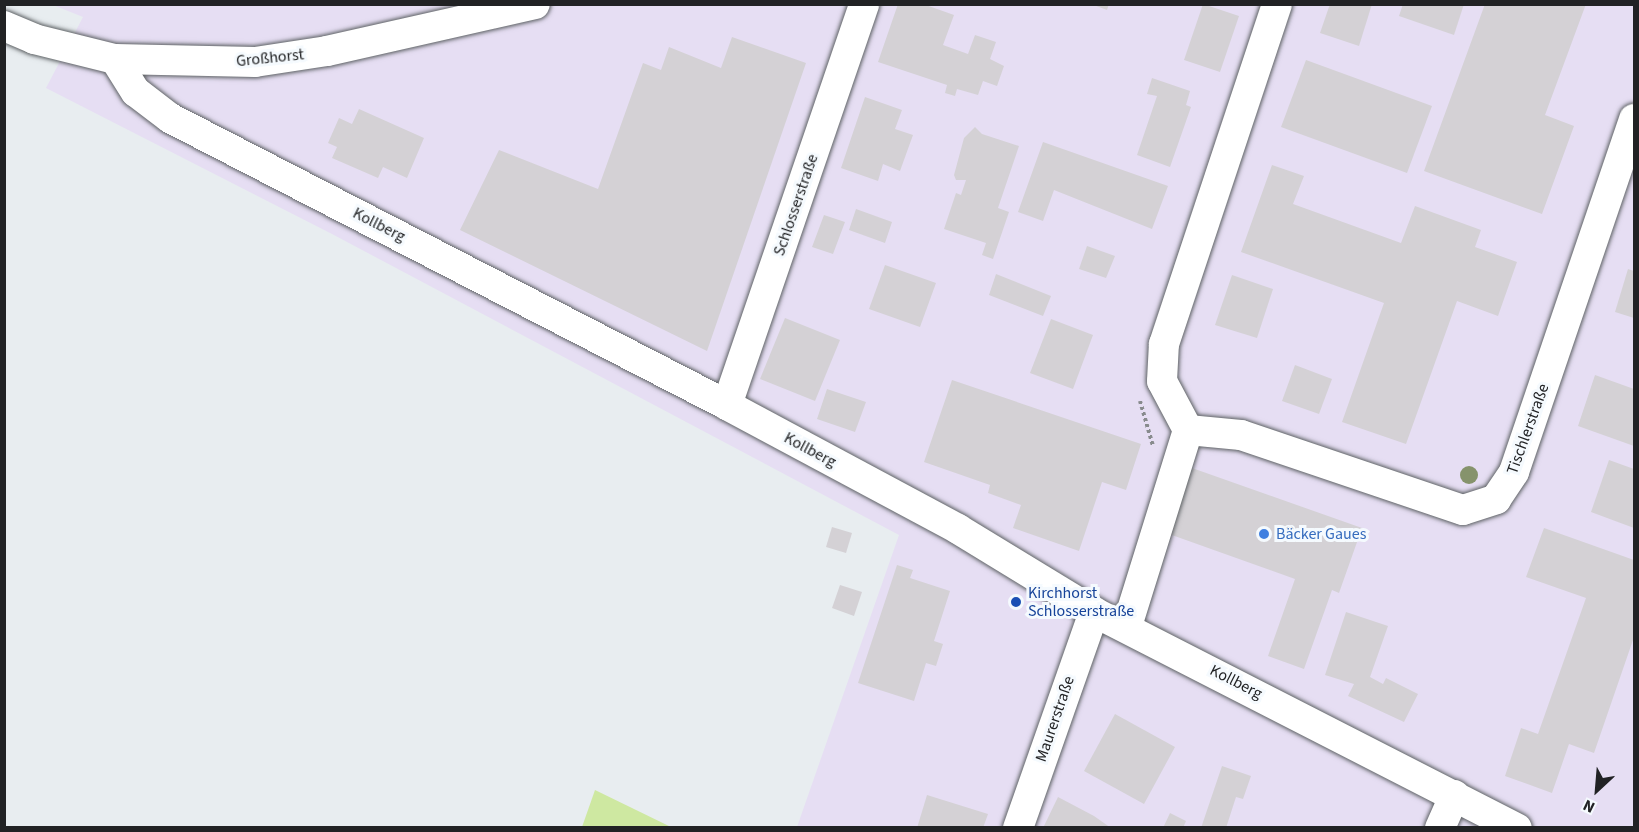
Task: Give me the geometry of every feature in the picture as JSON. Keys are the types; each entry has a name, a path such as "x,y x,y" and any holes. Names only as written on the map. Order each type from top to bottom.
{"street":[{"name":"Großhorst","path":"4,26 34,39 116,59 255,62 327,51 535,4"},
{"name":"Schlosserstraße","path":"727,405 864,4"},
{"path":"1127,626 1188,430 1162,381 1164,344 1277,4"},
{"name":"Kollberg","path":"116,59 136,92 170,118 727,405 958,529 1094,612 1127,626 1517,828"},
{"name":"Tischlerstraße","path":"1188,430 1241,435 1463,510 1496,499 1514,472 1635,119"},
{"name":"Maurerstraße","path":"1018,828 1094,612"},
{"path":"1440,828 1455,795"}],"path":[{"path":"1136,389 1153,449"}],"shaded area":[{"path":"53,5 1634,5 1634,827 797,827 899,535 332,234 46,88 83,17"}],"green space":[{"path":"595,790 671,827 582,827"}],"building":[{"path":"898,4 923,4 954,15 943,45 968,54 975,35 996,42 990,59 1004,66 997,86 983,81 978,95 957,89 955,96 945,93 947,85 878,62"},
{"path":"1091,4 1109,4 1107,10"},
{"path":"1203,4 1239,16 1220,72 1184,60"},
{"path":"1330,4 1372,4 1359,46 1320,33"},
{"path":"1403,4 1464,4 1454,35 1399,16"},
{"path":"1485,4 1586,4 1545,115 1574,126 1542,214 1424,171"},
{"path":"732,37 806,63 707,351 460,230 499,150 598,189 643,63 661,70 669,47 721,68"},
{"path":"1306,60 1432,106 1407,173 1281,127"},
{"path":"1152,78 1190,91 1186,105 1191,107 1170,167 1137,155 1157,96 1147,94"},
{"path":"865,97 902,110 895,129 913,135 900,171 883,164 878,181 841,168"},
{"path":"359,109 424,138 407,178 383,167 378,178 332,158 337,147 328,143 339,118 352,124"},
{"path":"975,127 982,134 1019,146 998,208 1009,212 993,259 982,255 986,243 944,229 956,193 961,195 966,180 956,180 954,175 964,138"},
{"path":"1043,142 1168,186 1152,229 1054,190 1043,221 1018,212"},
{"path":"1272,165 1304,176 1293,204 1401,243 1415,206 1481,230 1475,247 1517,262 1498,316 1457,301 1406,444 1342,422 1384,303 1241,252"},
{"path":"856,209 892,222 885,243 849,230"},
{"path":"824,215 845,222 833,254 812,247"},
{"path":"1087,246 1115,256 1106,278 1079,269"},
{"path":"885,265 936,283 920,327 869,309"},
{"path":"1628,269 1634,271 1634,318 1615,312"},
{"path":"996,274 1051,296 1043,316 989,295"},
{"path":"1232,275 1273,289 1257,338 1215,325"},
{"path":"785,318 840,340 815,401 760,379"},
{"path":"1051,319 1093,335 1073,389 1030,373"},
{"path":"1295,365 1332,379 1319,414 1282,401"},
{"path":"1595,375 1634,389 1634,446 1578,426"},
{"path":"952,380 1141,444 1126,490 1102,482 1079,551 1013,528 1021,505 988,493 990,485 924,462"},
{"path":"827,389 866,402 855,432 817,419"},
{"path":"1609,460 1634,469 1634,528 1591,512"},
{"path":"1192,468 1362,528 1339,593 1332,590 1304,669 1268,656 1295,579 1169,534"},
{"path":"832,527 852,533 846,553 826,547"},
{"path":"1544,528 1634,560 1634,637 1594,753 1569,744 1552,793 1505,776 1521,728 1538,734 1586,598 1526,577"},
{"path":"897,565 913,570 910,578 950,591 934,641 943,644 936,666 926,663 914,701 858,683"},
{"path":"840,585 862,592 854,616 832,608"},
{"path":"1346,612 1388,626 1370,677 1383,684 1386,678 1418,694 1404,722 1348,696 1354,684 1325,675"},
{"path":"1115,714 1175,747 1144,804 1084,771"},
{"path":"1222,766 1251,776 1243,799 1236,797 1226,828 1201,828"},
{"path":"927,795 988,814 983,828 917,828"},
{"path":"1058,797 1094,816 1111,828 1043,828"},
{"path":"1170,813 1186,821 1183,828 1163,828"}],"place":[{"name":"Bäcker Gaues","path":"1264,534"},
{"name":"Kirchhorst Schlosserstraße","path":"1016,602"}]}
